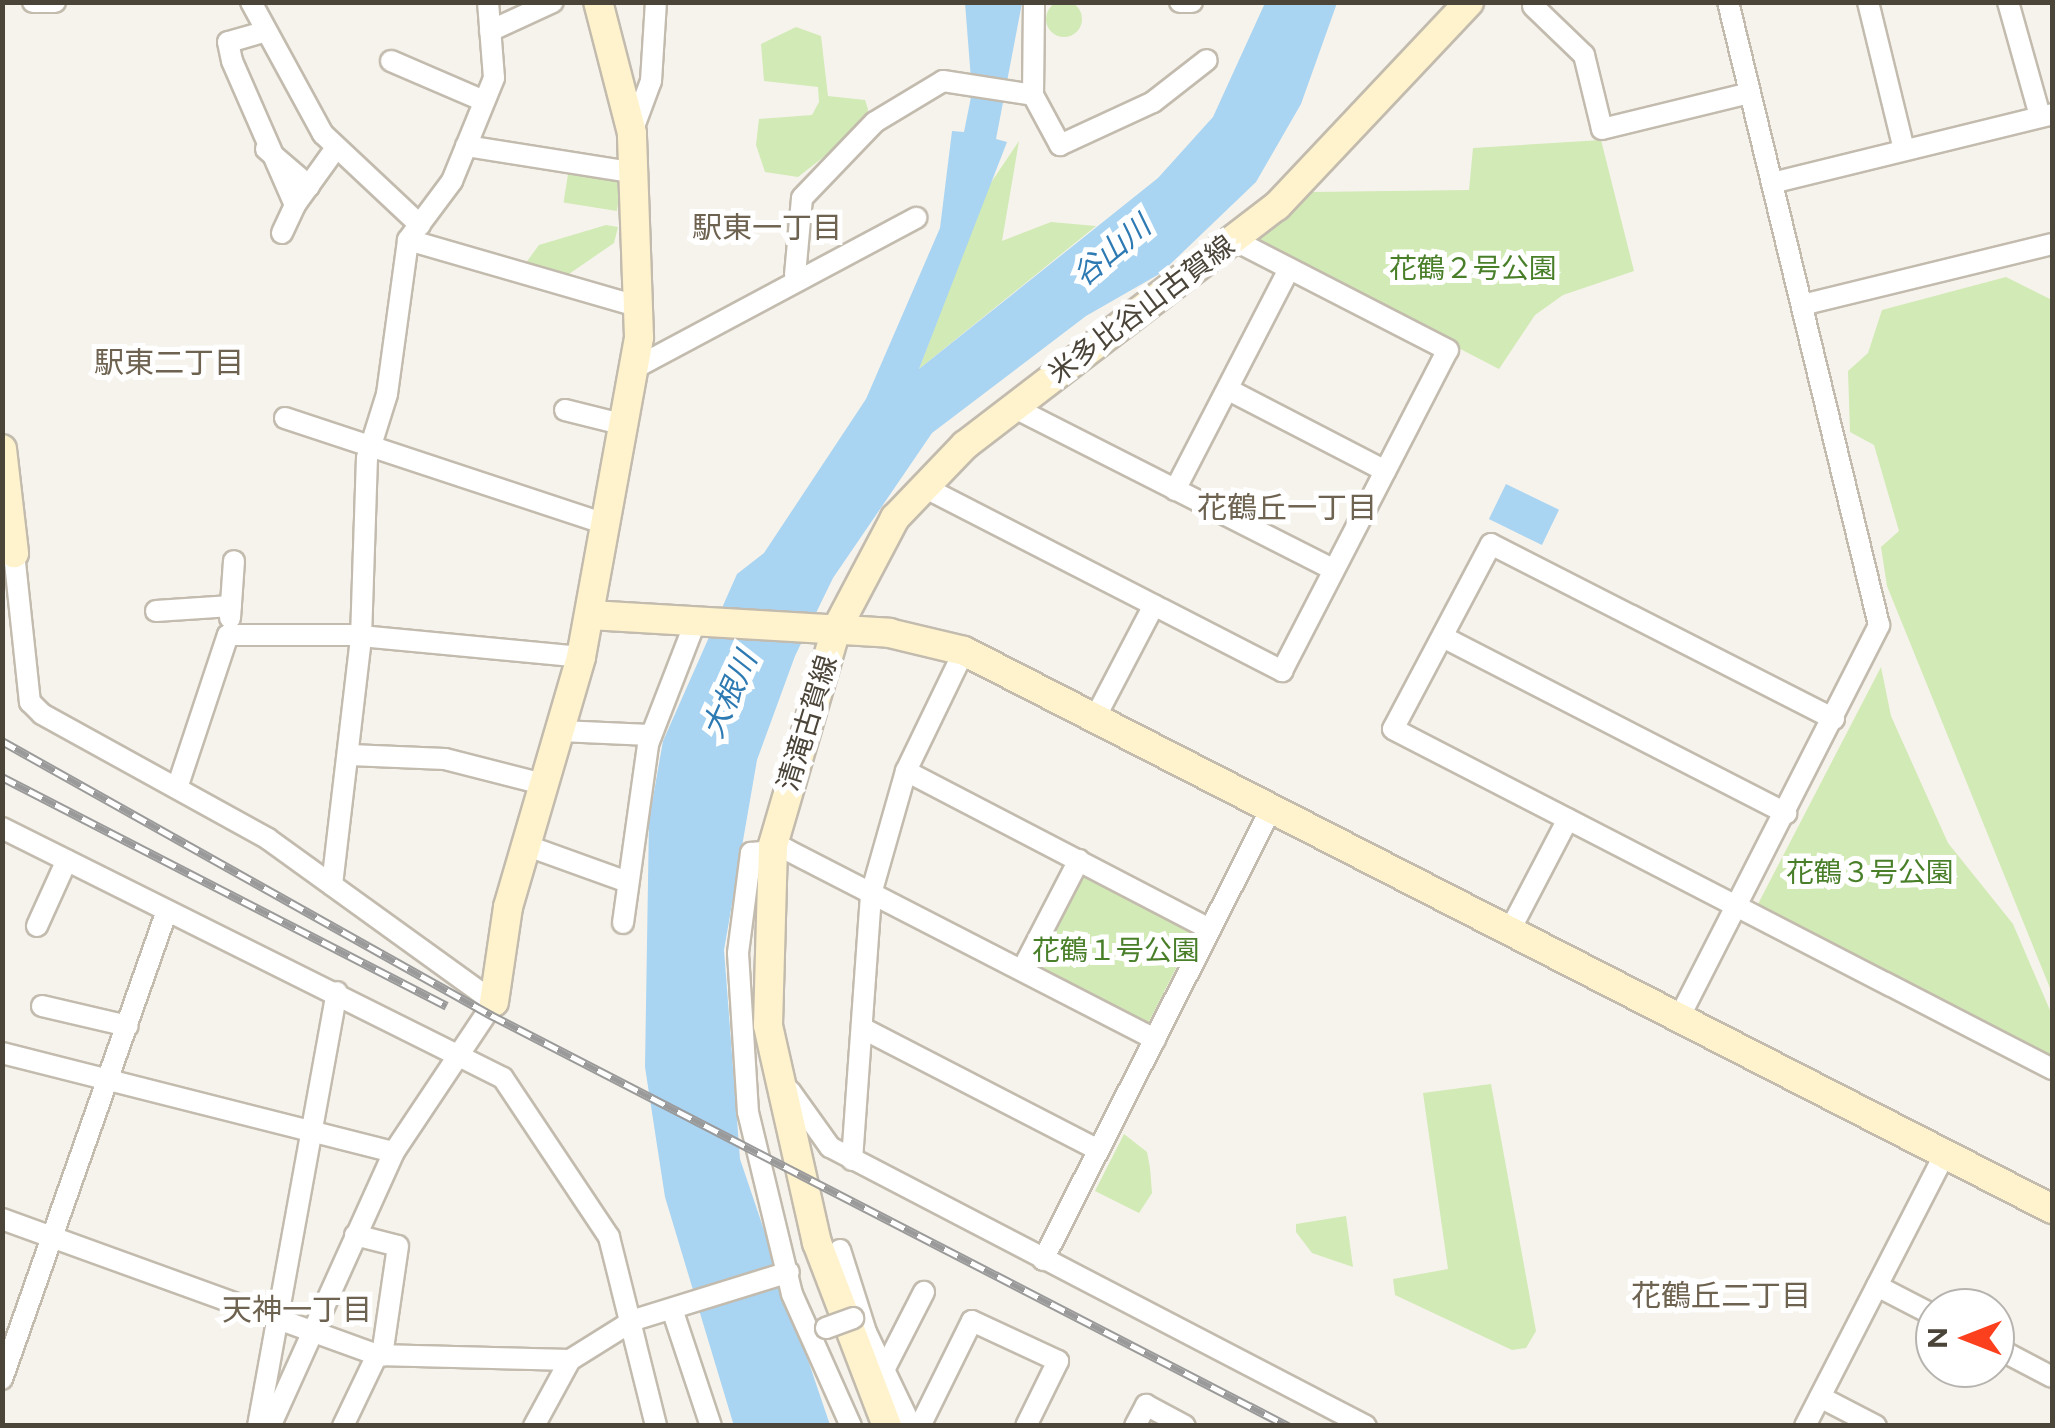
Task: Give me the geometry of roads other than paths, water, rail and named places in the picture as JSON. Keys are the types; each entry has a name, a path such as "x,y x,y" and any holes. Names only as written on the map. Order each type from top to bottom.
{"main road":[{"path":"494,1002 525,845 581,657 635,368 640,307 637,174 632,132 598,2"},
{"name":"米多比谷山古賀線","path":"825,630 869,556 924,487 1011,406 1234,240 1469,2"},
{"path":"2,449 14,552"},
{"name":"清滝古賀線","path":"590,615 825,630 780,848 765,968 778,1086 841,1322 887,1426"},
{"path":"825,630 964,651 2052,1209"}],"street":[{"path":"33,2 55,2"},
{"path":"250,2 260,33 336,148 414,232 640,307"},
{"path":"332,884 361,638 371,447 414,232 466,146 494,78 488,2"},
{"path":"490,31 553,2"},
{"path":"632,132 651,81 656,2"},
{"path":"1034,2 1033,94 1060,145 1153,102 1207,60"},
{"path":"1180,2 1192,2"},
{"path":"1680,1016 1879,625 1728,2"},
{"path":"1868,2 1904,150"},
{"path":"1772,183 2046,115 2008,2"},
{"path":"1537,4 1584,55 1602,130 1750,94"},
{"path":"260,33 228,42 266,149 294,205"},
{"path":"390,61 484,101"},
{"path":"795,275 811,187 874,122 952,80 1033,94"},
{"path":"466,146 637,174"},
{"path":"282,233 294,205 336,148"},
{"path":"266,149 309,186"},
{"path":"635,368 795,275 916,218"},
{"path":"924,487 1282,672 1448,350 1234,240"},
{"path":"1802,306 2052,244"},
{"path":"1175,490 1289,269"},
{"path":"1229,390 1385,472"},
{"path":"1011,406 1334,570"},
{"path":"565,410 625,425"},
{"path":"285,418 606,524"},
{"path":"1834,719 1491,544 1393,729 2052,1070"},
{"path":"14,552 30,702 332,884 494,1002 394,1152 270,1426"},
{"path":"177,788 228,635 234,561"},
{"path":"156,611 231,606"},
{"path":"1096,716 1154,606"},
{"path":"623,923 624,882 651,735 696,620"},
{"path":"228,635 361,638 581,657"},
{"path":"1443,637 1786,814"},
{"path":"852,1160 871,894 906,771 964,651"},
{"path":"559,731 651,735"},
{"path":"350,754 445,759 543,784"},
{"path":"906,771 1210,929"},
{"path":"1043,1260 1272,807"},
{"path":"1510,930 1568,819"},
{"path":"2,828 168,912 463,1052 503,1078 591,1203 634,1320 656,1426"},
{"path":"525,845 624,882"},
{"path":"851,1426 784,1274 762,1193 740,1034 744,868 759,846 780,848 1154,1039"},
{"path":"780,848 778,1000 790,1093 812,1129 852,1160 1366,1426"},
{"path":"36,926 66,860"},
{"path":"1022,970 1078,860"},
{"path":"2,1379 168,912"},
{"path":"258,1426 337,992"},
{"path":"42,1006 128,1026"},
{"path":"862,1028 1096,1149"},
{"path":"4,1059 107,1080 394,1152"},
{"path":"1805,1426 1945,1154"},
{"path":"2,1219 277,1322 380,1356 570,1360"},
{"path":"343,1426 380,1356 398,1246 355,1235"},
{"path":"840,1250 884,1372 911,1426"},
{"path":"534,1426 570,1360 634,1320 784,1274"},
{"path":"1877,1286 1915,1306"},
{"path":"884,1372 924,1292"},
{"path":"672,1308 712,1426"},
{"path":"826,1328 853,1318"},
{"path":"920,1426 972,1321 1058,1361 1026,1426"},
{"path":"2015,1358 2052,1377"},
{"path":"1820,1397 1876,1426"},
{"path":"1135,1426 1146,1405 1185,1426"}],"water":[{"path":"965,3 1022,3 996,139 1007,142 919,369 1158,178 1213,117 1265,3 1337,3 1301,104 1256,182 1161,273 1086,316 932,433 833,578 795,656 757,760 724,950 740,1159 830,1425 734,1426 665,1197 645,1067 649,820 663,741 737,574 764,553 866,399 940,228 952,131 964,132 972,92"},
{"path":"1506,484 1559,510 1542,545 1489,519"}],"railway":[{"path":"2,741 491,1015 1288,1426"},
{"path":"2,777 447,1006"}],"district":[{"name":"駅東一丁目","path":"767,228"},
{"name":"駅東二丁目","path":"169,363"},
{"name":"花鶴丘一丁目","path":"1287,508"},
{"name":"花鶴丘二丁目","path":"1721,1296"},
{"name":"天神一丁目","path":"297,1310"}],"water label":[{"name":"谷山川","path":"1112,251"},
{"name":"大根川","path":"730,695"}],"park label":[{"name":"花鶴２号公園","path":"1473,268"},
{"name":"花鶴３号公園","path":"1870,872"},
{"name":"花鶴１号公園","path":"1116,950"}]}
